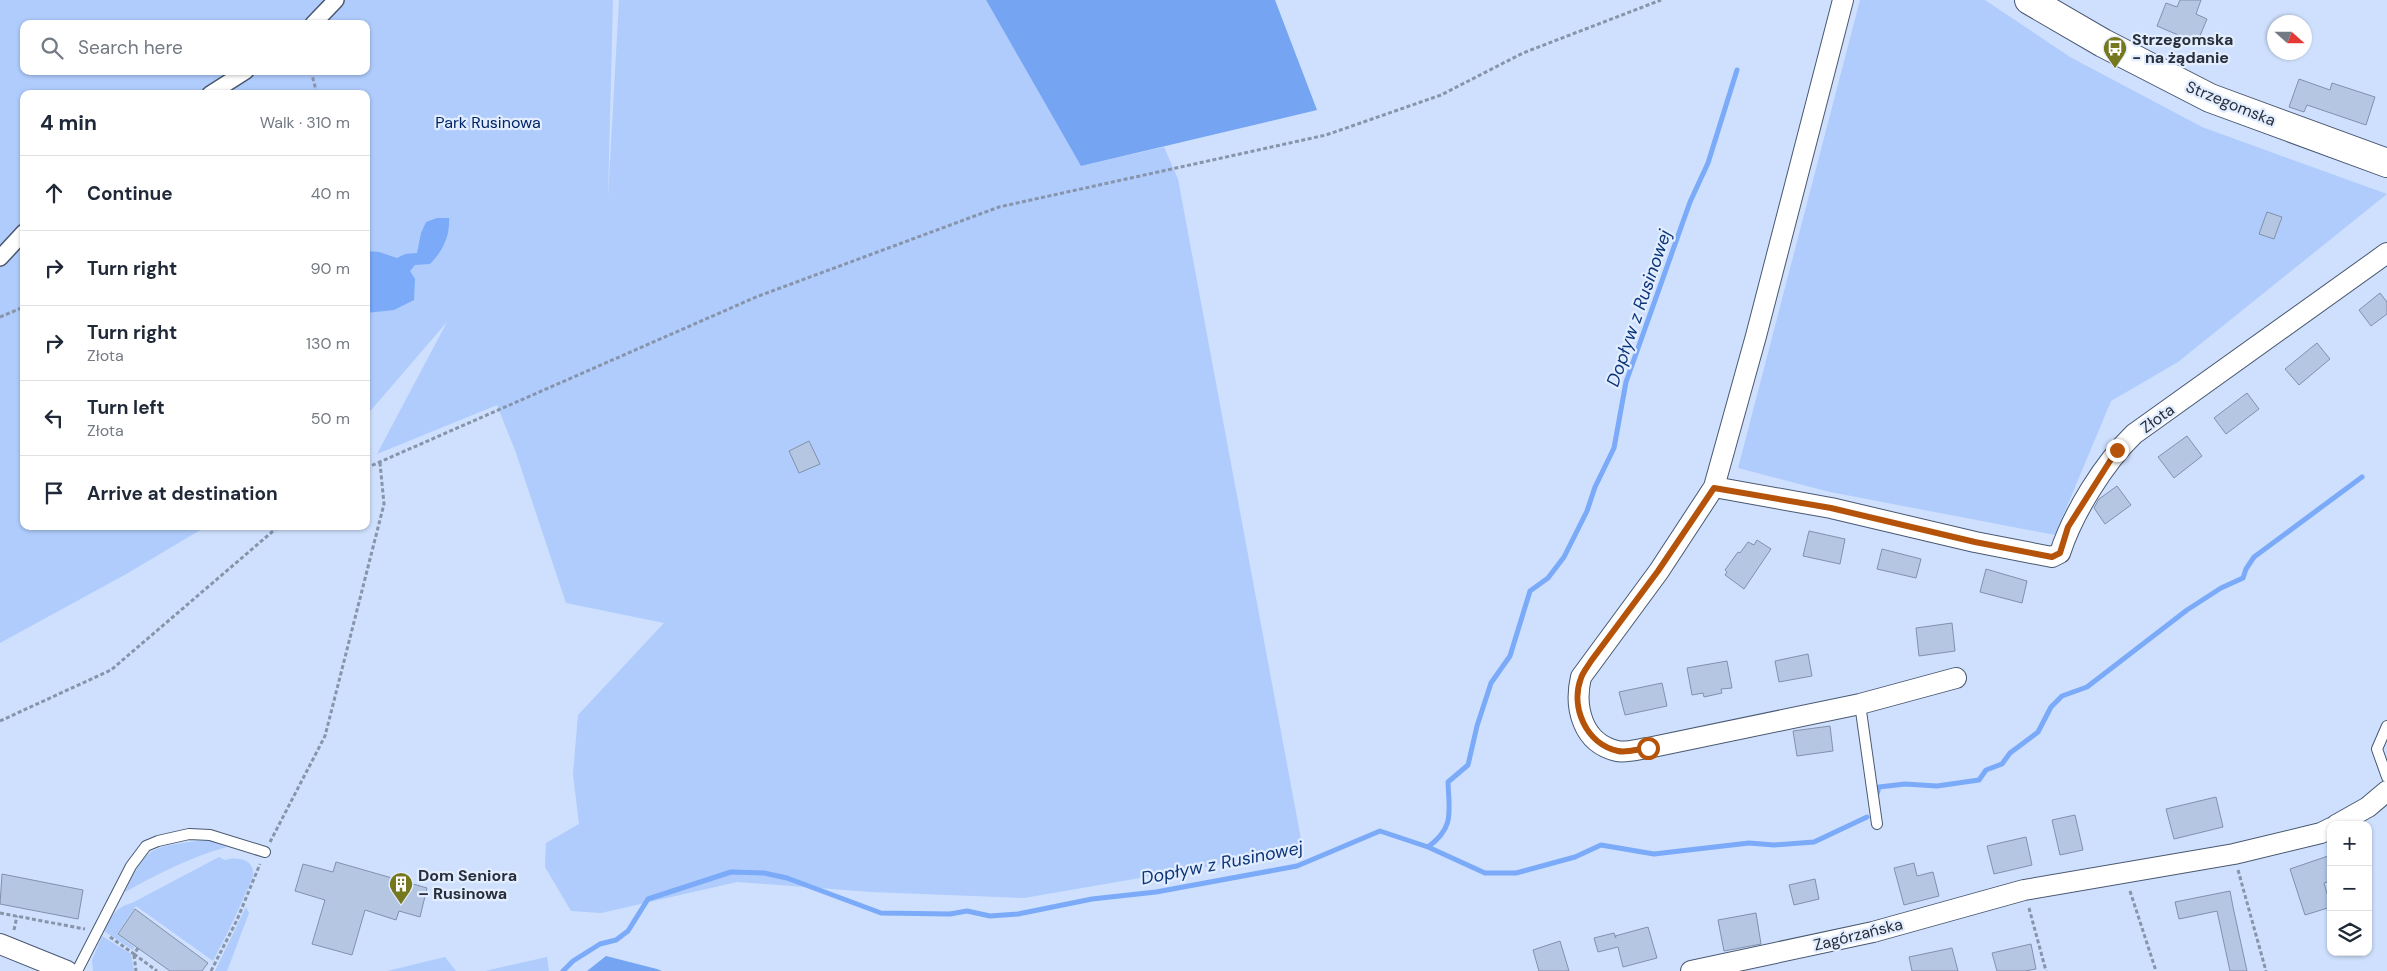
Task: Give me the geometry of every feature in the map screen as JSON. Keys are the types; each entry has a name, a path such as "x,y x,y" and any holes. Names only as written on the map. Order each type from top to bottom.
{"main road":[{"name":"Strzegomska","path":"2029,0 2103,43 2210,98 2387,162"}],"street":[{"path":"317,20 336,0"},
{"path":"1843,0 1756,336 1714,488 1658,571 1581,676 1578,691 1580,717 1589,734 1604,746 1619,752 1860,704 1956,678"},
{"path":"216,90 240,75"},
{"path":"0,258 20,236"},
{"name":"Złota","path":"1714,488 1831,508 1975,542 2052,557 2060,553 2068,527 2117,450 2134,434 2387,253"},
{"name":"Zagórzańska","path":"2342,821 2368,807 2387,791"},
{"name":"Zagórzańska","path":"1691,971 1873,932 2024,890 2124,871 2166,867 2234,854 2327,829"},
{"path":"6,940 67,971"}],"lane":[{"path":"1860,704 1876,824"},
{"path":"2387,726 2377,748 2387,777"},
{"path":"77,971 131,866 146,846 158,841 189,834 210,835 265,852"}],"path":[{"path":"370,467 756,297 990,211 1326,135 1441,95 1523,53 1661,0"},
{"path":"312,75 316,90"},
{"path":"0,317 20,309"},
{"path":"211,971 237,920 265,852 325,736 384,504 380,464"},
{"path":"0,721 111,670 274,530"},
{"path":"2234,854 2266,971"},
{"path":"2124,871 2156,971"},
{"path":"2024,890 2046,971"},
{"path":"0,913 92,930"},
{"path":"6,940 17,916"},
{"path":"136,971 134,954 157,971"}],"green space":[{"name":"Park Rusinowa","path":"0,0 613,0 608,197 619,0 986,0 1081,166 1164,147 1178,179 1303,850 1024,898 871,892 737,882 601,913 571,911 545,867 546,843 579,824 573,774 578,715 664,623 566,603 516,453 497,405 377,454 447,322 370,411 370,90 20,90 20,530 200,530 128,573 0,643"},
{"path":"1860,0 1985,0 2070,57 2202,127 2387,194 2178,362 2111,401 2055,535 1830,492 1738,468"},
{"path":"211,841 227,847 162,872 125,892 138,866 151,852 169,845"},
{"path":"219,857 225,860 234,858 248,862 253,870 253,875 238,911 213,961 136,906 117,934 134,947 133,950 104,931 112,917 122,907"},
{"path":"246,907 249,913 227,971 215,971"},
{"path":"102,936 131,954 134,971 93,971 92,960"},
{"path":"445,957 456,971 387,971"},
{"path":"547,957 549,971 485,971"}],"shaded area":[{"path":"986,0 1275,0 1317,110 1081,166"},
{"path":"437,218 449,218 447,237 439,254 430,264 415,265 410,271 415,279 414,300 394,310 370,313 370,251 397,258 405,254 417,253 421,233 426,222"},
{"path":"606,956 657,969 662,971 587,971"}],"building":[{"path":"2180,0 2201,0 2196,14 2207,19 2197,43 2157,26 2166,3 2177,7"},
{"path":"2299,79 2330,90 2332,83 2375,97 2366,125 2307,105 2304,112 2289,107"},
{"path":"2267,212 2282,217 2274,239 2259,234"},
{"path":"2380,293 2387,302 2387,314 2371,326 2359,310"},
{"path":"2317,343 2330,359 2299,385 2285,369"},
{"path":"2247,393 2259,409 2226,434 2214,418"},
{"path":"2187,436 2202,456 2174,478 2158,457"},
{"path":"809,441 820,464 799,473 789,451"},
{"path":"2117,486 2131,505 2105,524 2094,508 2099,499"},
{"path":"1809,531 1845,539 1840,564 1803,556"},
{"path":"1757,540 1771,549 1744,589 1725,575 1727,572 1725,570 1748,542 1754,545"},
{"path":"1882,549 1921,559 1916,578 1877,569"},
{"path":"1986,569 2027,581 2022,603 1980,592"},
{"path":"1952,623 1955,651 1919,656 1916,628"},
{"path":"1808,654 1812,676 1779,682 1775,661"},
{"path":"1727,661 1732,688 1721,689 1722,693 1704,697 1703,693 1692,695 1687,668"},
{"path":"1662,683 1667,706 1625,715 1619,692"},
{"path":"1830,726 1833,751 1797,756 1793,731"},
{"path":"2216,797 2223,827 2174,839 2166,809"},
{"path":"2075,815 2083,850 2060,855 2052,820"},
{"path":"2026,837 2032,865 1994,874 1987,846"},
{"path":"2327,856 2327,882 2324,883 2327,893 2327,908 2305,915 2290,869"},
{"name":"Dom Seniora – Rusinowa","path":"336,862 427,888 420,917 399,911 396,920 365,910 352,955 312,944 325,900 295,891 303,864 333,872"},
{"path":"1914,863 1917,876 1933,872 1939,896 1904,905 1894,868"},
{"path":"2,874 83,890 78,919 0,904"},
{"path":"1815,879 1819,899 1794,905 1789,885"},
{"path":"2230,891 2247,971 2230,971 2217,911 2179,919 2175,902"},
{"path":"135,909 208,963 202,971 170,971 118,934"},
{"path":"1756,913 1761,944 1724,951 1718,920"},
{"path":"1648,927 1657,958 1623,967 1618,947 1598,952 1594,938 1614,933 1615,936"},
{"path":"1560,941 1569,971 1539,971 1533,950"},
{"path":"2031,944 2036,969 1997,971 1992,953"},
{"path":"1952,948 1958,971 1912,971 1909,957"}],"waterway":[{"name":"Dopływ z Rusinowej","path":"563,971 573,961 600,944 616,940 628,931 648,899 731,872 764,873 787,878 881,913 950,914 967,911 990,916 1018,914 1092,899 1156,892 1297,866 1380,831 1428,847 1437,840 1446,826 1449,810 1448,782 1468,765 1477,726 1491,683 1510,656 1530,591 1548,578 1564,557 1587,511 1595,487 1614,448 1626,382 1690,202 1708,163 1737,70"},
{"path":"1876,797 1879,787 1905,784 1937,786 1979,780 1986,770 2002,764 2010,753 2038,732 2051,707 2062,696 2087,687 2187,610 2221,588 2243,578 2246,569 2254,557 2362,477"},
{"path":"1428,847 1485,873 1516,873 1575,857 1601,845 1654,854 1749,843 1774,845 1814,842 1867,817"}],"place":[{"name":"Strzegomska - na żądanie","path":"2115,69"},
{"name":"Dom Seniora – Rusinowa","path":"401,905"}],"route":[{"path":"1648,748 1619,752 1604,746 1589,734 1580,717 1578,691 1581,676 1658,571 1714,488 1831,508 1975,542 2052,557 2060,553 2068,527 2117,450"}]}
